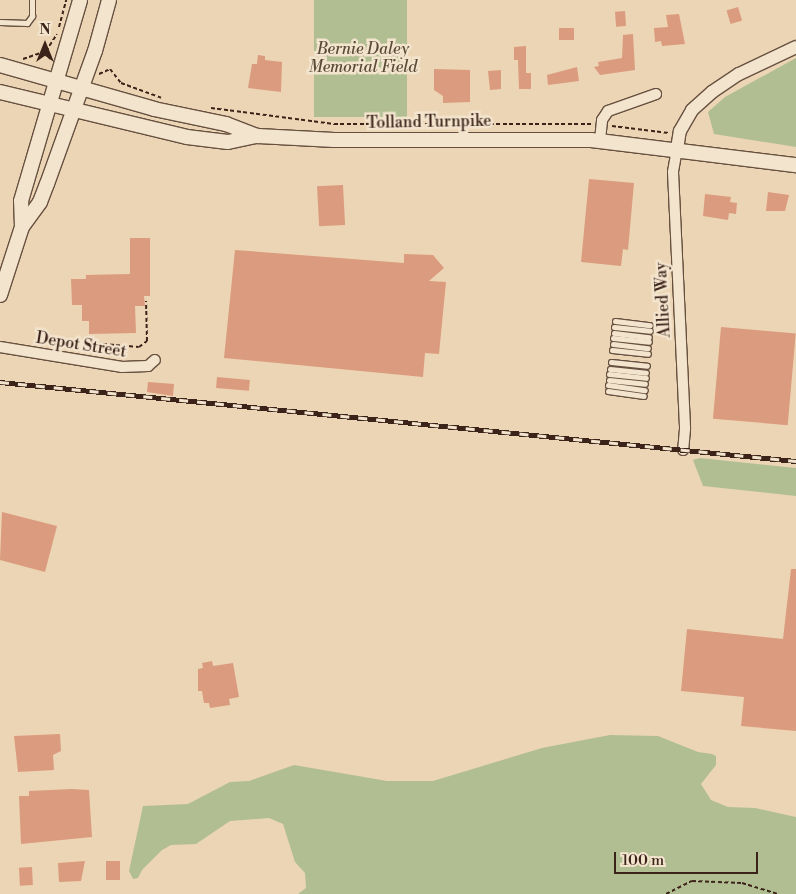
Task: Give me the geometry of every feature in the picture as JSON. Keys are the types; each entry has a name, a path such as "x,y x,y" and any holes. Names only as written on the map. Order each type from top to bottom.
{"main road":[{"path":"22,227 21,200 60,75 80,0"},
{"path":"0,294 22,227 40,202 74,111 109,0"},
{"name":"Tolland Turnpike","path":"0,66 60,75 84,82 154,109 226,124 258,136"},
{"name":"Tolland Turnpike","path":"0,92 74,111 228,142 258,136 334,140 600,140 796,165"}],"street":[{"path":"677,149 680,131 692,110 712,92 740,74 796,47"},
{"path":"600,140 602,125 610,110 656,94"},
{"name":"Allied Way","path":"677,149 673,172 685,429 683,450"},
{"name":"Depot Street","path":"0,347 122,367 148,366 155,360"}],"lane":[{"path":"0,22 27,23 32,16 32,0"},
{"path":"613,336 649,340"},
{"path":"613,336 649,340"},
{"path":"613,336 649,340"},
{"path":"608,391 645,390 609,377 646,372 611,362"}],"path":[{"path":"18,58 32,58 46,51 55,39 66,0"},
{"path":"46,51 60,75"},
{"path":"84,82 110,68 121,83 165,99"},
{"path":"209,108 334,124 602,125 660,132"},
{"path":"58,340 139,347 147,341 146,301"},
{"path":"666,894 692,881 742,883 778,894"}],"green space":[{"name":"Bernie Daley Memorial Field","path":"314,0 407,0 407,117 314,117"},
{"path":"796,58 796,147 714,134 708,112 725,97"},
{"path":"700,458 796,468 796,496 703,486 693,460"},
{"path":"610,735 658,736 698,752 712,754 716,756 716,765 701,784 711,800 728,807 755,808 796,817 796,894 298,894 306,888 305,873 295,862 283,824 269,818 230,821 196,844 171,845 162,850 142,870 138,878 133,879 129,871 143,806 188,804 230,782 249,781 294,765 387,781 433,781 542,748"}],"building":[{"path":"738,7 742,20 731,24 727,11"},
{"path":"625,11 626,26 616,27 615,12"},
{"path":"679,14 685,44 662,46 661,41 655,42 654,28 668,27 666,15"},
{"path":"559,28 574,28 574,40 559,40"},
{"path":"633,34 635,70 600,75 594,67 599,66 598,62 622,58 623,35"},
{"path":"526,46 526,73 531,73 531,89 519,89 518,60 514,60 514,47"},
{"path":"258,55 265,56 265,60 282,62 281,92 248,88 252,64 257,64"},
{"path":"577,67 579,81 548,85 547,75"},
{"path":"434,69 470,70 470,102 443,103 443,96 434,90"},
{"path":"501,70 501,89 490,90 488,71"},
{"path":"589,179 634,183 628,250 623,249 621,266 581,262"},
{"path":"343,185 345,225 319,226 317,186"},
{"path":"768,192 789,195 785,211 766,211"},
{"path":"705,194 731,197 730,202 737,203 736,214 729,213 728,220 703,216"},
{"path":"130,238 150,238 150,296 144,296 145,306 135,306 136,333 89,334 89,321 82,321 82,305 72,305 71,279 86,279 86,275 130,274"},
{"path":"235,250 404,263 404,254 433,255 444,268 429,281 446,282 439,354 425,353 423,377 224,358"},
{"path":"721,327 796,334 788,425 713,419"},
{"path":"217,377 250,380 249,391 216,388"},
{"path":"148,382 174,384 173,396 147,392"},
{"path":"2,512 57,526 45,572 0,560"},
{"path":"791,569 796,569 796,731 741,726 744,697 681,691 687,629 783,639"},
{"path":"212,661 213,666 233,663 239,697 229,699 230,705 210,708 209,703 204,703 202,691 198,691 198,669 203,668 202,663"},
{"path":"60,734 61,751 53,755 54,770 18,772 14,736"},
{"path":"89,790 92,837 21,844 19,796 29,796 29,791"},
{"path":"85,861 81,881 59,882 58,863"},
{"path":"106,861 120,861 120,880 106,880"},
{"path":"32,867 33,885 20,886 19,868"}],"railway":[{"path":"0,382 796,461"}]}
